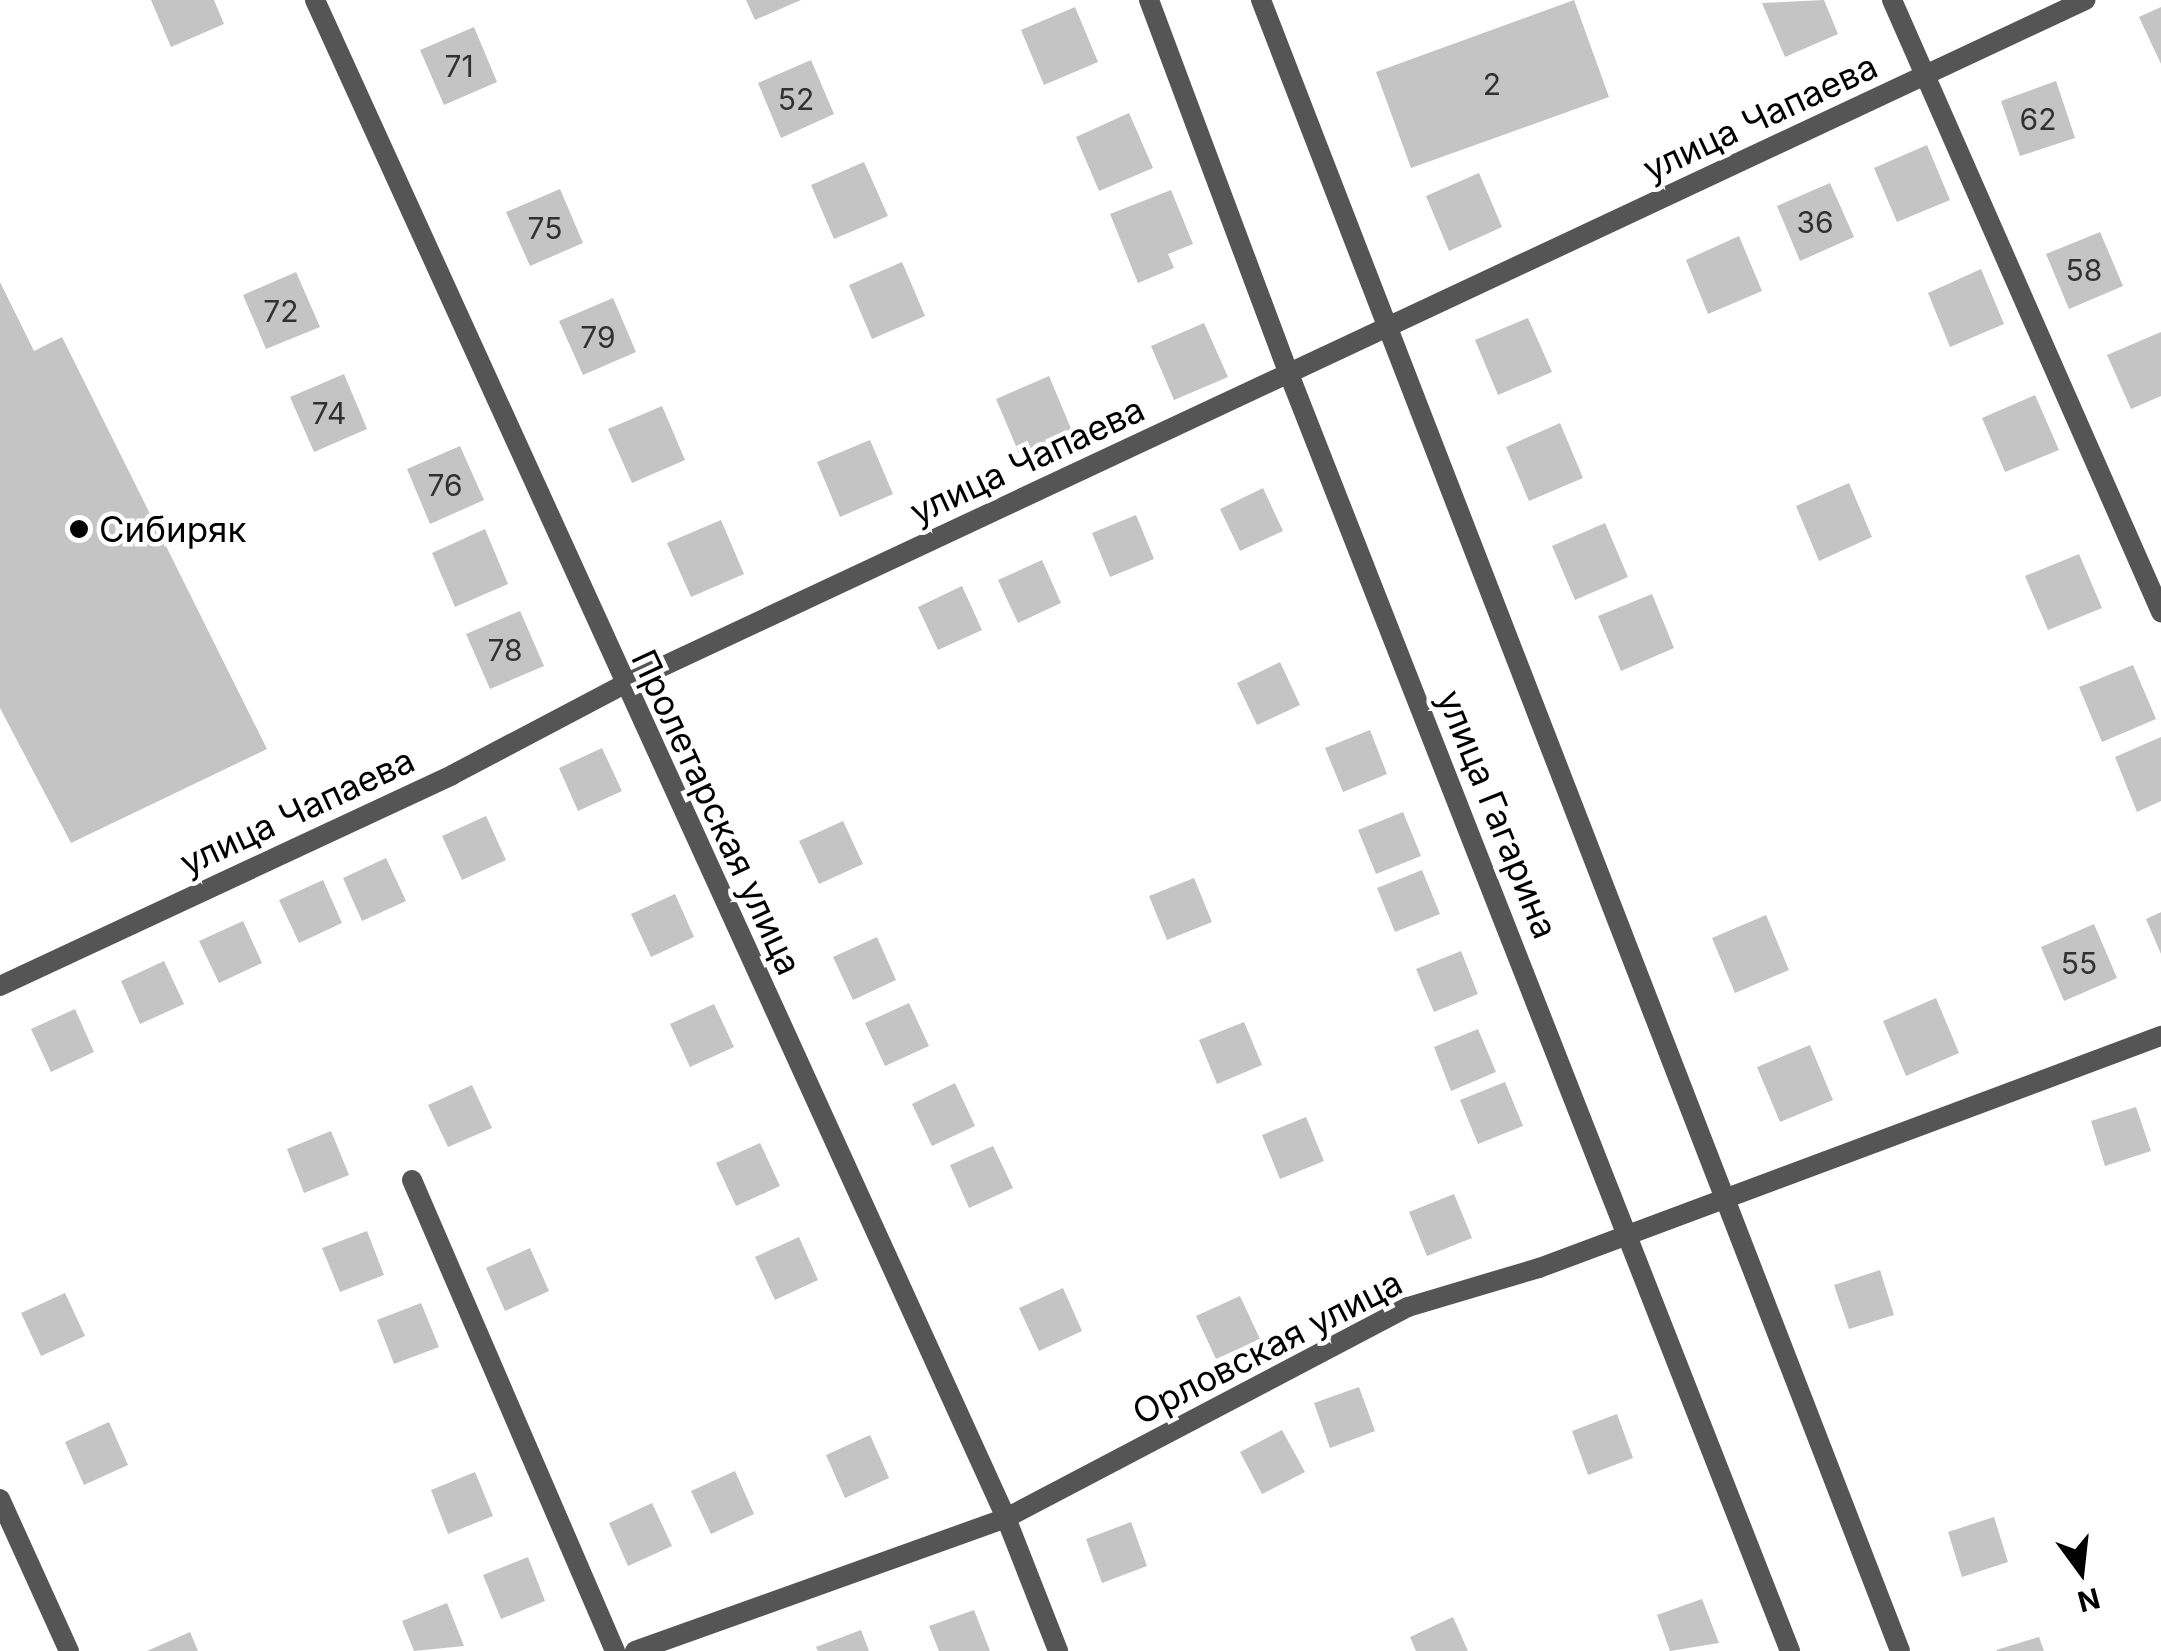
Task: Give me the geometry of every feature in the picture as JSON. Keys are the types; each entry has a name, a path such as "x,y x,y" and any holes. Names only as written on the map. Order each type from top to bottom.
{"street":[{"name":"Пролетарская улица","path":"315,0 1006,1518 1058,1651"},
{"name":"улица Гагарина","path":"1150,0 1289,374 1790,1651"},
{"name":"улица Гагарина","path":"1261,0 1900,1651"},
{"path":"1892,0 2161,612"},
{"name":"улица Чапаева","path":"0,986 452,775 624,685 2085,0"},
{"name":"Орловская улица","path":"635,1651 1006,1518 1408,1307 1727,1200 2161,1036"},
{"path":"412,1180 615,1651"},
{"path":"0,1499 69,1651"}],"building":[{"path":"151,0 214,0 224,24 171,47"},
{"path":"746,0 801,0 755,20"},
{"path":"1574,0 1609,97 1411,168 1376,72"},
{"path":"1824,0 1838,34 1785,57 1762,3"},
{"path":"1075,7 1098,62 1044,85 1021,30"},
{"path":"2161,7 2161,64 2139,17"},
{"path":"474,27 497,82 444,105 420,50"},
{"path":"811,60 834,114 781,138 758,83"},
{"path":"2056,81 2075,138 2020,156 2001,101"},
{"path":"1129,113 1153,168 1099,191 1076,137"},
{"path":"1927,145 1950,200 1897,222 1874,168"},
{"path":"864,162 888,216 834,239 811,185"},
{"path":"1479,173 1502,227 1449,251 1426,196"},
{"path":"1830,183 1854,237 1800,261 1777,206"},
{"path":"560,189 583,243 530,266 506,212"},
{"path":"1171,190 1193,244 1168,254 1174,268 1138,283 1110,214"},
{"path":"2100,232 2123,286 2069,309 2046,254"},
{"path":"1739,236 1762,291 1708,314 1686,260"},
{"path":"902,262 925,316 872,339 849,285"},
{"path":"1981,269 2004,324 1950,347 1928,293"},
{"path":"296,272 320,327 266,349 243,295"},
{"name":"Сибиряк","path":"0,282 34,351 62,337 267,749 71,843 0,708"},
{"path":"613,298 636,352 583,375 559,321"},
{"path":"1528,318 1552,372 1498,395 1475,340"},
{"path":"1204,323 1228,377 1174,400 1151,346"},
{"path":"2161,332 2161,396 2131,409 2107,355"},
{"path":"344,374 367,429 314,452 290,397"},
{"path":"1049,376 1072,431 1019,453 996,399"},
{"path":"2035,395 2059,450 2005,472 1982,418"},
{"path":"662,406 685,460 632,483 608,429"},
{"path":"1560,423 1583,478 1529,501 1506,447"},
{"path":"870,440 893,494 840,517 817,462"},
{"path":"460,446 484,500 430,524 407,469"},
{"path":"1849,483 1872,537 1819,561 1796,506"},
{"path":"1263,488 1283,531 1240,551 1220,509"},
{"path":"1136,515 1154,559 1110,577 1092,533"},
{"path":"721,520 744,574 691,597 667,543"},
{"path":"1605,523 1628,577 1575,600 1552,546"},
{"path":"485,529 508,584 455,607 432,553"},
{"path":"2079,554 2102,608 2048,630 2025,576"},
{"path":"1042,560 1061,603 1018,623 998,580"},
{"path":"962,586 982,630 938,650 918,607"},
{"path":"1652,594 1674,648 1621,671 1598,616"},
{"path":"520,611 544,666 490,689 466,634"},
{"path":"1280,662 1300,705 1257,725 1237,683"},
{"path":"2133,665 2156,719 2102,742 2079,687"},
{"path":"1370,730 1387,774 1343,792 1325,748"},
{"path":"2161,737 2161,801 2137,812 2115,757"},
{"path":"602,748 622,791 578,811 559,768"},
{"path":"1403,812 1421,856 1376,874 1358,830"},
{"path":"486,816 506,860 462,880 442,836"},
{"path":"843,821 863,864 819,884 799,841"},
{"path":"386,858 406,901 362,921 343,878"},
{"path":"1422,870 1440,914 1395,932 1377,888"},
{"path":"1194,878 1212,922 1167,940 1149,896"},
{"path":"323,880 342,923 299,943 279,900"},
{"path":"675,894 694,937 651,957 631,914"},
{"path":"2161,912 2161,954 2146,919"},
{"path":"1766,915 1789,970 1735,993 1712,938"},
{"path":"243,921 262,963 219,983 199,941"},
{"path":"2094,924 2117,978 2064,1001 2041,947"},
{"path":"877,937 896,980 853,1000 833,957"},
{"path":"1461,951 1478,994 1434,1012 1416,969"},
{"path":"164,961 184,1004 140,1024 121,981"},
{"path":"1936,998 1959,1053 1906,1076 1883,1021"},
{"path":"909,1003 929,1046 885,1066 865,1023"},
{"path":"714,1004 734,1047 690,1067 670,1024"},
{"path":"75,1009 94,1052 51,1072 31,1029"},
{"path":"1244,1022 1262,1065 1217,1084 1199,1040"},
{"path":"1478,1029 1496,1072 1451,1091 1434,1047"},
{"path":"1810,1045 1833,1100 1780,1122 1757,1067"},
{"path":"1505,1082 1523,1126 1478,1144 1460,1100"},
{"path":"955,1083 975,1126 932,1146 912,1104"},
{"path":"472,1085 492,1128 448,1147 428,1105"},
{"path":"2136,1107 2151,1151 2105,1166 2091,1121"},
{"path":"1306,1117 1324,1161 1280,1179 1262,1135"},
{"path":"331,1131 349,1175 304,1193 287,1149"},
{"path":"760,1143 780,1186 736,1206 716,1163"},
{"path":"993,1146 1013,1188 969,1208 950,1165"},
{"path":"1454,1194 1472,1238 1427,1256 1409,1212"},
{"path":"367,1231 384,1275 340,1292 322,1248"},
{"path":"799,1237 818,1280 775,1300 755,1257"},
{"path":"530,1248 549,1291 505,1311 486,1268"},
{"path":"1880,1270 1894,1315 1849,1329 1834,1285"},
{"path":"1063,1288 1082,1331 1039,1351 1019,1308"},
{"path":"65,1293 85,1336 41,1356 21,1313"},
{"path":"1240,1296 1260,1339 1216,1359 1196,1316"},
{"path":"421,1303 439,1347 394,1364 377,1320"},
{"path":"1359,1387 1375,1431 1330,1448 1314,1403"},
{"path":"1617,1414 1633,1458 1588,1475 1572,1431"},
{"path":"109,1422 128,1465 84,1485 65,1442"},
{"path":"1282,1430 1305,1472 1262,1494 1240,1452"},
{"path":"870,1435 889,1478 845,1498 826,1455"},
{"path":"735,1471 754,1514 711,1534 691,1491"},
{"path":"475,1472 493,1516 448,1534 431,1490"},
{"path":"652,1503 672,1546 628,1566 609,1523"},
{"path":"1994,1517 2008,1562 1962,1577 1948,1532"},
{"path":"1131,1522 1147,1566 1102,1583 1086,1539"},
{"path":"528,1557 545,1601 501,1619 483,1575"},
{"path":"1702,1599 1719,1643 1670,1651 1657,1615"},
{"path":"447,1603 464,1646 414,1651 402,1621"},
{"path":"974,1610 990,1651 939,1651 929,1626"},
{"path":"1453,1617 1468,1651 1416,1651 1410,1637"},
{"path":"861,1630 869,1651 818,1651 816,1647"},
{"path":"190,1632 198,1651 147,1651"},
{"path":"2039,1637 2044,1651 1996,1650"}],"place":[{"name":"Сибиряк","path":"79,529"}]}
